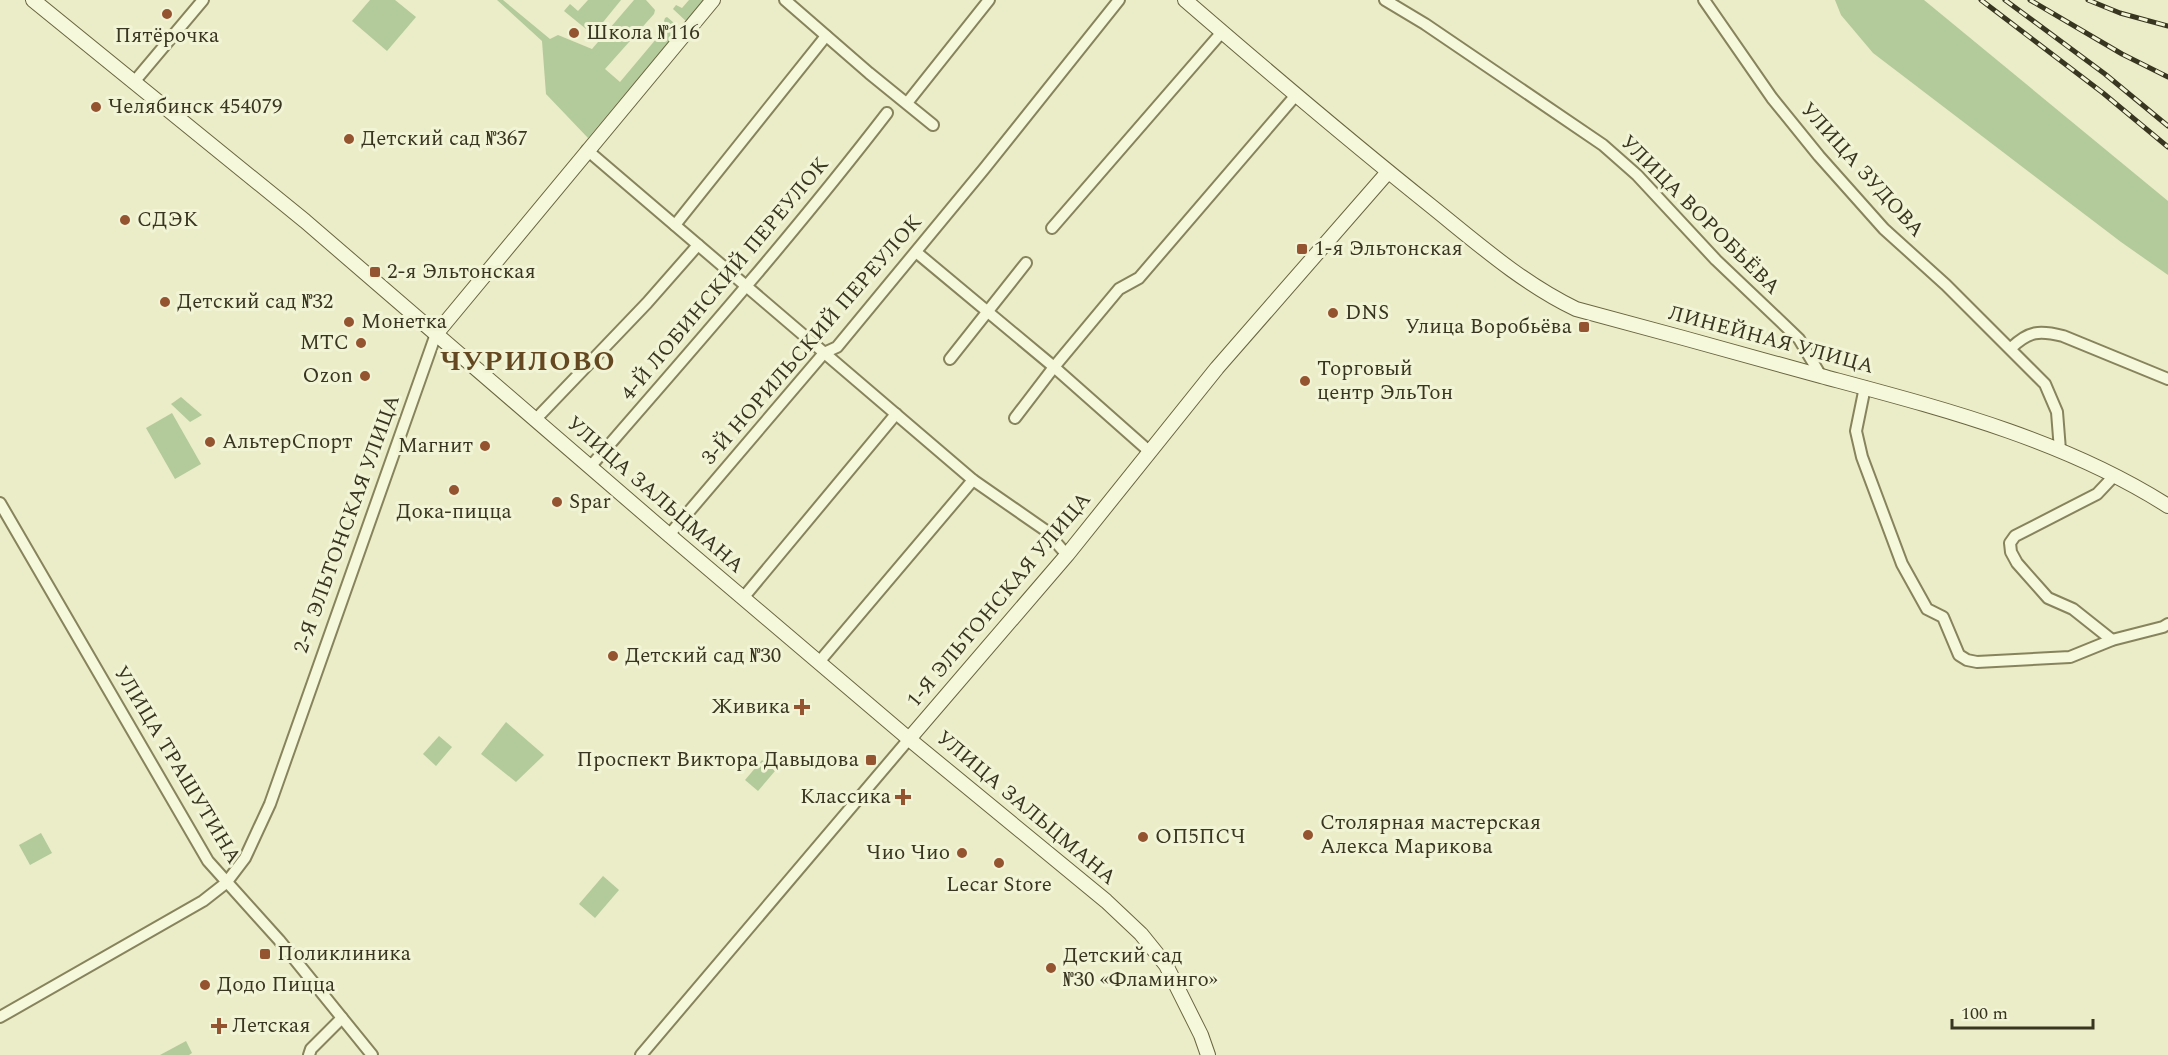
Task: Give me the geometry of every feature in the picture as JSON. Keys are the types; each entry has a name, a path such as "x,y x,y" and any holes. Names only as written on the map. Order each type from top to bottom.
{"street":[{"name":"УЛИЦА ЗАЛЬЦМАНА","path":"33,0 297,213 669,536 909,739 1106,901 1141,934 1166,965 1201,1035 1208,1055"},
{"path":"134,82 203,0"},
{"name":"2-Я ЭЛЬТОНСКАЯ УЛИЦА","path":"0,1017 203,901 226,883 245,858 270,804 436,334 713,0"},
{"path":"785,0 933,125"},
{"path":"907,103 988,0"},
{"name":"3-Й НОРИЛЬСКИЙ ПЕРЕУЛОК","path":"669,536 824,353 837,347 984,169 1119,0"},
{"name":"ЛИНЕЙНАЯ УЛИЦА","path":"1185,0 1389,172 1524,280 1550,297 1576,309 1865,387 2003,428 2060,450 2168,506"},
{"name":"УЛИЦА ВОРОБЬЁВА","path":"1385,0 1425,24 1603,145 1637,175 1716,260 1800,339 1821,376"},
{"name":"УЛИЦА ЗУДОВА","path":"1704,0 1772,98 1819,156 1884,229 2011,348 2045,384 2057,412 2060,450"},
{"path":"1052,228 1222,32"},
{"path":"675,225 826,36"},
{"path":"1015,418 1119,289 1139,278 1296,95"},
{"name":"4-Й ЛОБИНСКИЙ ПЕРЕУЛОК","path":"590,467 747,287 828,190 887,113"},
{"path":"587,150 973,480 1045,530 1067,555"},
{"name":"1-Я ЭЛЬТОНСКАЯ УЛИЦА","path":"641,1055 1067,555 1217,368 1389,172"},
{"path":"535,420 647,303 698,245"},
{"path":"916,252 988,310 1150,452"},
{"path":"950,359 1026,263"},
{"path":"2011,348 2025,337 2035,332 2045,331 2063,336 2168,379"},
{"path":"1865,387 1856,431 1862,457 1902,564 1927,609 1943,617 1959,655 1977,662 2070,657 2112,640 2168,624"},
{"path":"743,598 896,414"},
{"path":"2112,640 2073,609 2048,598 2017,563 2011,552 2010,543 2015,536 2097,494 2114,476"},
{"path":"819,662 973,480"},
{"name":"УЛИЦА ТРАШУТИНА","path":"0,503 208,861 279,940 372,1055"},
{"path":"309,1055 311,1049 342,1018"}],"green space":[{"path":"370,0 395,0 416,17 387,51 352,21"},
{"path":"497,0 503,0 550,39 558,35 592,49 634,0 646,0 655,10 654,14 605,69 620,82 667,26 665,18 667,17 680,28 588,138 546,94 542,41"},
{"path":"588,0 621,0 595,32 591,33 564,11 570,4 578,11"},
{"path":"689,0 705,0 687,22 673,9 676,5 682,8"},
{"path":"1835,0 1924,0 2168,201 2168,275 2121,242 1873,53 1841,15"},
{"path":"181,397 202,415 190,422 171,404"},
{"path":"172,413 201,464 175,479 146,428"},
{"path":"506,722 544,755 516,782 481,754"},
{"path":"439,736 452,747 436,766 423,754"},
{"path":"762,760 775,771 758,791 745,780"},
{"path":"41,833 52,853 30,865 19,845"},
{"path":"603,876 619,890 595,918 579,904"},
{"path":"186,1041 192,1053 189,1055 160,1055"}],"railway":[{"path":"1981,0 2103,93 2168,147"},
{"path":"2005,0 2105,74 2168,126"},
{"path":"2030,0 2122,54 2168,77"},
{"path":"2088,0 2120,13 2168,26"}],"place":[{"name":"Пятёрочка","path":"167,14"},
{"name":"Школа №116","path":"574,33"},
{"name":"Челябинск 454079","path":"96,107"},
{"name":"Детский сад №367","path":"349,139"},
{"name":"СДЭК","path":"125,220"},
{"name":"1-я Эльтонская","path":"1302,249"},
{"name":"2-я Эльтонская","path":"375,272"},
{"name":"Детский сад №32","path":"165,302"},
{"name":"DNS","path":"1333,313"},
{"name":"Монетка","path":"349,322"},
{"name":"Улица Воробьёва","path":"1584,327"},
{"name":"МТС","path":"361,343"},
{"name":"Ozon","path":"365,376"},
{"name":"Торговый центр ЭльТон","path":"1305,381"},
{"name":"АльтерСпорт","path":"210,442"},
{"name":"Магнит","path":"485,446"},
{"name":"Дока-пицца","path":"454,490"},
{"name":"Spar","path":"557,502"},
{"name":"Детский сад №30","path":"613,656"},
{"name":"Живика","path":"802,707"},
{"name":"Проспект Виктора Давыдова","path":"871,760"},
{"name":"Классика","path":"903,797"},
{"name":"Столярная мастерская Алекса Марикова","path":"1308,835"},
{"name":"ОП5ПСЧ","path":"1143,837"},
{"name":"Чио Чио","path":"962,853"},
{"name":"Lecar Store","path":"999,863"},
{"name":"Поликлиника","path":"265,954"},
{"name":"Детский сад №30 «Фламинго»","path":"1051,968"},
{"name":"Додо Пицца","path":"205,985"},
{"name":"Летская","path":"219,1026"}],"district":[{"name":"ЧУРИЛОВО","path":"528,362"}]}
